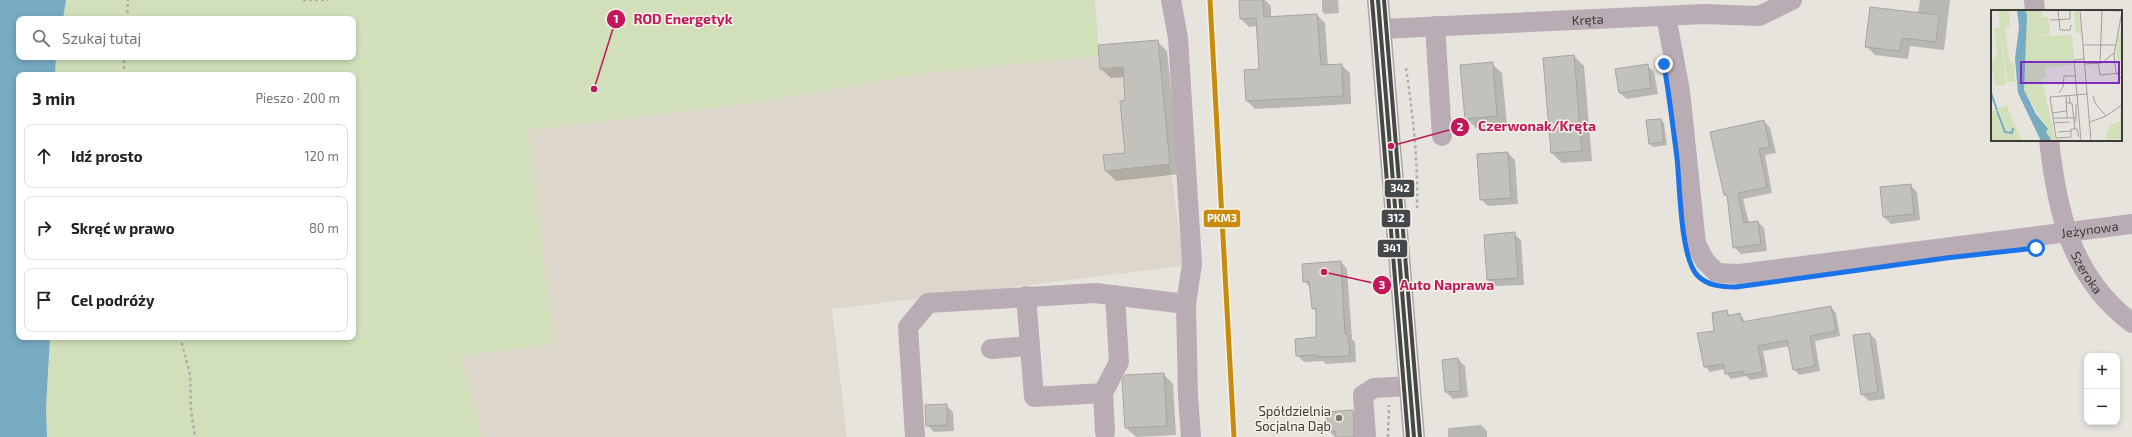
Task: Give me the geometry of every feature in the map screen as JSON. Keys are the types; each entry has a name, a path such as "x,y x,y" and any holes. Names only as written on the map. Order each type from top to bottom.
{"main road":[{"path":"1378,0 1414,437"}],"street":[{"path":"1171,0 1178,38 1192,264 1186,304 1188,396 1191,437"},
{"name":"Kręta","path":"1381,29 1666,16 1704,7 1759,16 1792,0"},
{"path":"2034,0 2035,10"},
{"name":"Jeżynowa","path":"1666,16 1680,91 1696,244 1705,261 1717,273 1739,274 2132,224"},
{"path":"1435,26 1442,136"},
{"name":"Szeroka","path":"2049,141 2058,203 2066,233 2075,254 2091,282 2119,313 2132,323"},
{"path":"915,437 908,327 928,303 1095,293 1186,304"},
{"path":"1105,432 1103,393 1120,362 1116,295"},
{"path":"1026,296 1034,396 1103,393"},
{"path":"991,349 1030,346"},
{"path":"1366,437 1363,395 1374,388 1410,386"}],"path":[{"path":"127,16 128,0"},
{"path":"303,0 328,0"},
{"path":"124,60 124,72"},
{"path":"181,340 190,374 191,410 195,437"}],"shaded area":[{"path":"1158,40 1170,164 1184,266 832,309 847,437 482,437 461,356 554,344 528,130 757,102 933,72 1098,56 1098,45"}],"green space":[{"path":"66,0 1095,0 1099,56 933,72 757,102 528,130 554,344 461,356 482,437 47,437 46,408 50,340 356,340 356,72 55,72 56,60 356,60 356,16 63,16"}],"water":[{"path":"0,0 66,0 63,16 16,16 16,60 56,60 55,72 16,72 16,340 50,340 46,408 47,437 0,437"}],"building":[{"path":"1239,0 1263,0 1264,17 1317,14 1321,65 1342,64 1343,96 1246,101 1244,70 1259,69 1256,18 1240,19"},
{"path":"1870,7 1939,15 1936,42 1902,38 1900,51 1865,47"},
{"path":"1158,40 1170,164 1105,171 1103,155 1125,153 1120,101 1125,100 1123,67 1100,69 1098,45"},
{"path":"1574,55 1582,151 1551,153 1543,58"},
{"path":"1493,62 1497,116 1465,119 1460,65"},
{"path":"1648,64 1651,88 1619,93 1615,69"},
{"path":"1661,119 1664,142 1649,144 1646,120"},
{"path":"1764,120 1770,147 1759,149 1767,187 1738,193 1744,223 1758,221 1761,244 1733,248 1727,195 1724,195 1710,132"},
{"path":"1508,152 1511,198 1480,200 1477,154"},
{"path":"1911,184 1914,214 1883,217 1880,187"},
{"path":"1515,232 1518,278 1487,280 1484,235"},
{"path":"1341,261 1345,334 1348,334 1350,356 1296,356 1295,339 1316,337 1316,308 1312,309 1309,281 1303,282 1302,264"},
{"path":"1831,306 1836,331 1810,336 1815,366 1793,370 1787,340 1758,346 1763,372 1744,375 1743,371 1725,374 1723,364 1704,367 1697,333 1714,331 1712,313 1727,310 1728,316 1740,313 1742,322"},
{"path":"1870,333 1878,392 1861,395 1853,335"},
{"path":"1458,358 1461,391 1445,392 1442,360"},
{"path":"1164,373 1167,426 1125,428 1122,380 1125,375"},
{"path":"947,404 947,425 926,426 925,405"},
{"name":"Spółdzielnia Socjalna Dąb","path":"1353,410 1354,437 1336,437 1335,431 1328,431 1326,412"}],"transit line":[{"name":"PKM3","path":"1210,0 1234,437"},
{"name":"341","path":"1372,0 1408,437"},
{"name":"312","path":"1378,0 1414,437"},
{"name":"342","path":"1384,0 1420,437"}],"place":[{"name":"ROD Energetyk","path":"594,89"},
{"name":"Czerwonak/Kręta","path":"1391,146"},
{"name":"Auto Naprawa","path":"1324,272"},
{"name":"Spółdzielnia Socjalna Dąb","path":"1339,418"}],"route":[{"path":"1664,64 1677,157 1685,240 1689,259 1697,274 1708,282 1719,287 1736,287 1946,258 2036,248"}]}
